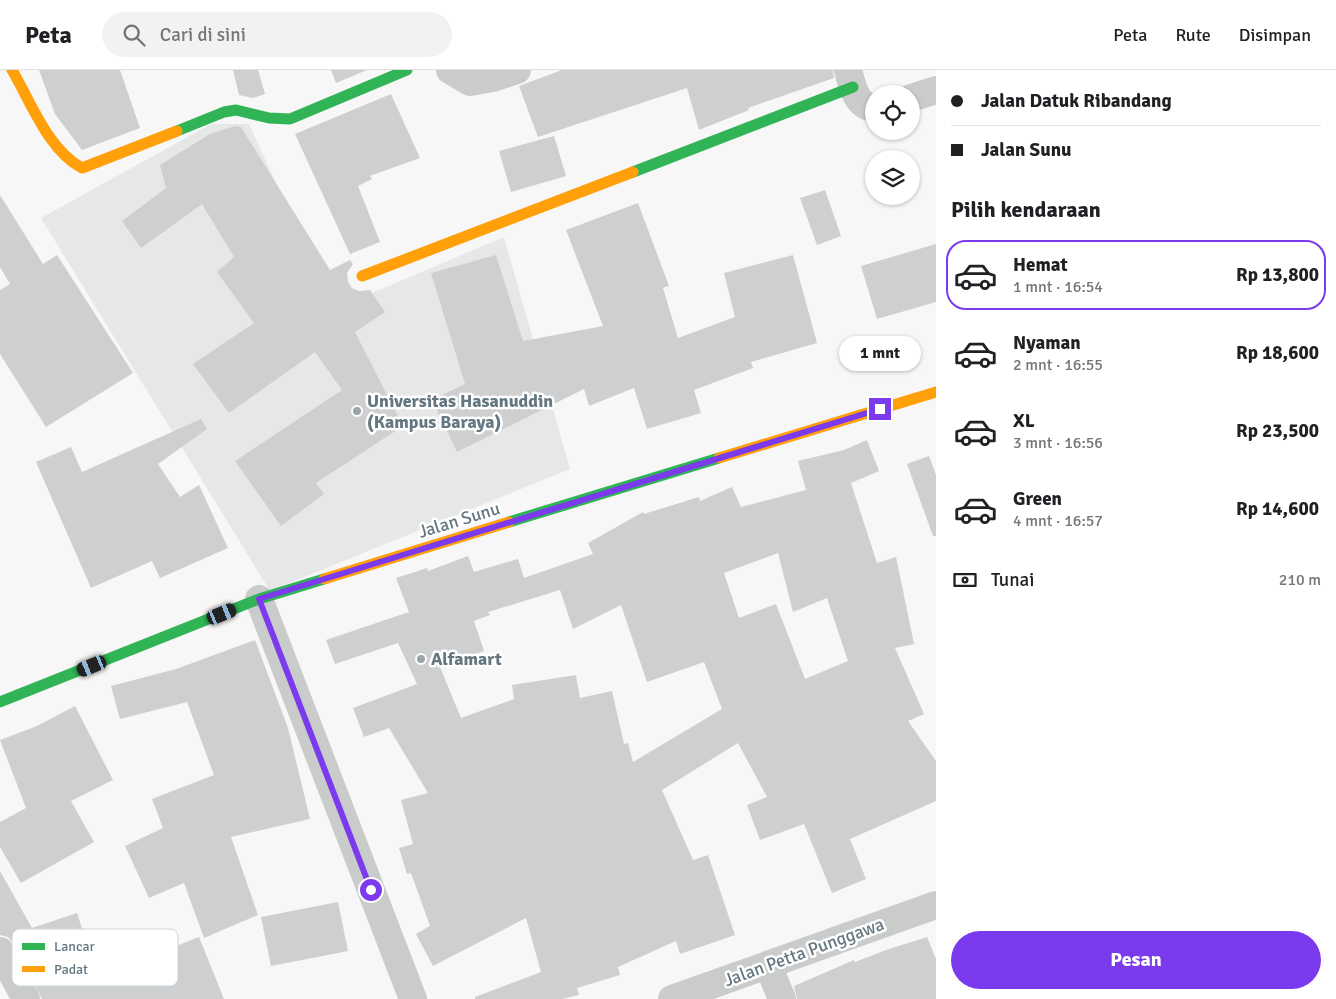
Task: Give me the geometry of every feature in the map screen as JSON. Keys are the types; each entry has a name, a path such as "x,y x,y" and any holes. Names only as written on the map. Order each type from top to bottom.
{"street":[{"path":"12,70 61,154 74,166 82,168 224,112 236,110 268,118 290,119 407,70"},
{"path":"450,70 470,82 493,78 517,70"},
{"path":"362,276 850,78 865,105"},
{"path":"920,95 936,90"},
{"name":"Jalan Sunu","path":"0,702 259,599 936,392"},
{"path":"259,599 413,999"},
{"name":"Jalan Petta Punggawa","path":"672,999 768,965 934,912"},
{"path":"0,951 12,973"},
{"path":"768,965 782,999"},
{"path":"19,986 26,999"}],"shaded area":[{"name":"Universitas Hasanuddin (Kampus Baraya)","path":"211,124 249,124 312,262 295,353 372,293 504,237 570,469 270,591 41,218"}],"building":[{"path":"39,70 120,70 140,128 82,150 55,114"},
{"path":"233,70 258,70 265,94 253,98 239,95"},
{"path":"331,70 367,70 336,83"},
{"path":"562,70 833,70 834,78 748,108 749,110 699,130 687,88 538,137 519,86"},
{"path":"391,94 420,158 370,176 372,179 358,186 380,242 350,254 295,134"},
{"path":"235,126 241,127 330,270 350,260 353,264 347,273 348,282 352,288 359,291 370,290 385,312 355,332 403,426 316,483 324,494 281,526 235,461 342,390 315,352 229,413 193,364 254,323 217,272 234,257 202,204 141,248 122,221 166,188 160,165 210,134"},
{"path":"554,136 566,176 511,192 499,151"},
{"path":"825,190 841,236 817,245 800,198"},
{"path":"0,195 43,264 57,255 133,373 46,427 0,354 0,290 10,284 0,267"},
{"path":"638,203 669,286 663,288 678,338 735,317 724,273 793,255 817,343 751,362 753,368 694,390 701,413 647,429 634,388 589,406 584,389 457,452 432,400 465,384 431,273 496,255 523,341 603,326 566,230"},
{"path":"936,244 936,302 877,319 861,266"},
{"path":"201,419 207,429 158,464 180,497 199,485 228,548 160,578 152,561 91,588 36,462 71,447 82,472"},
{"path":"867,440 879,471 851,483 877,563 896,557 914,644 895,648 924,714 908,721 936,761 936,801 850,839 866,879 832,893 804,824 760,840 747,805 767,797 738,743 662,790 693,860 708,855 735,935 680,954 676,941 618,967 620,975 577,988 579,995 562,999 475,999 475,997 541,972 526,918 433,966 416,934 430,926 411,873 407,874 399,848 413,844 401,800 428,793 389,728 364,737 353,708 417,684 398,643 335,664 326,640 409,612 396,578 427,568 428,571 468,556 474,572 518,559 524,578 593,554 588,543 643,512 644,514 699,497 700,501 732,487 741,507 806,490 798,461 844,450","holes":["778,553 793,612 827,598 848,661 805,679 776,604 739,618 724,573","560,590 573,629 621,605 647,682 704,662 722,709 633,762 628,743 624,744 612,691 580,698 576,675 512,685 514,699 461,718 440,667 484,651 474,621 490,615 488,612"]},
{"path":"929,456 936,475 936,536 933,536 907,464"},
{"path":"255,640 288,728 310,819 231,837 258,915 204,938 184,883 149,898 125,846 163,828 152,799 214,775 187,702 120,719 111,686 176,669"},
{"path":"75,706 113,780 71,801 94,842 21,883 0,847 0,822 26,808 0,740 37,726"},
{"path":"0,871 32,928 77,913 82,929 12,929 12,942 8,937 0,935"},
{"path":"338,902 348,951 271,966 261,917"},
{"path":"199,937 224,999 42,999 35,986 178,986 178,945"},
{"path":"927,937 936,959 936,999 797,999 794,986 854,960 855,962"}],"traffic: fast":[{"path":"177,131 224,112 236,110 269,118 290,119 407,70"},
{"path":"633,172 853,87"},
{"path":"509,522 719,458"},
{"path":"0,702 259,599 324,579"}],"traffic: slow":[{"path":"12,70 50,138 59,150 82,168 177,131"},
{"path":"362,276 633,172"},
{"path":"719,458 936,392"},
{"path":"324,579 509,522"}],"place":[{"name":"Universitas Hasanuddin (Kampus Baraya)","path":"357,411"},
{"name":"Alfamart","path":"421,659"}],"route":[{"path":"371,890 259,599 880,409"}]}
